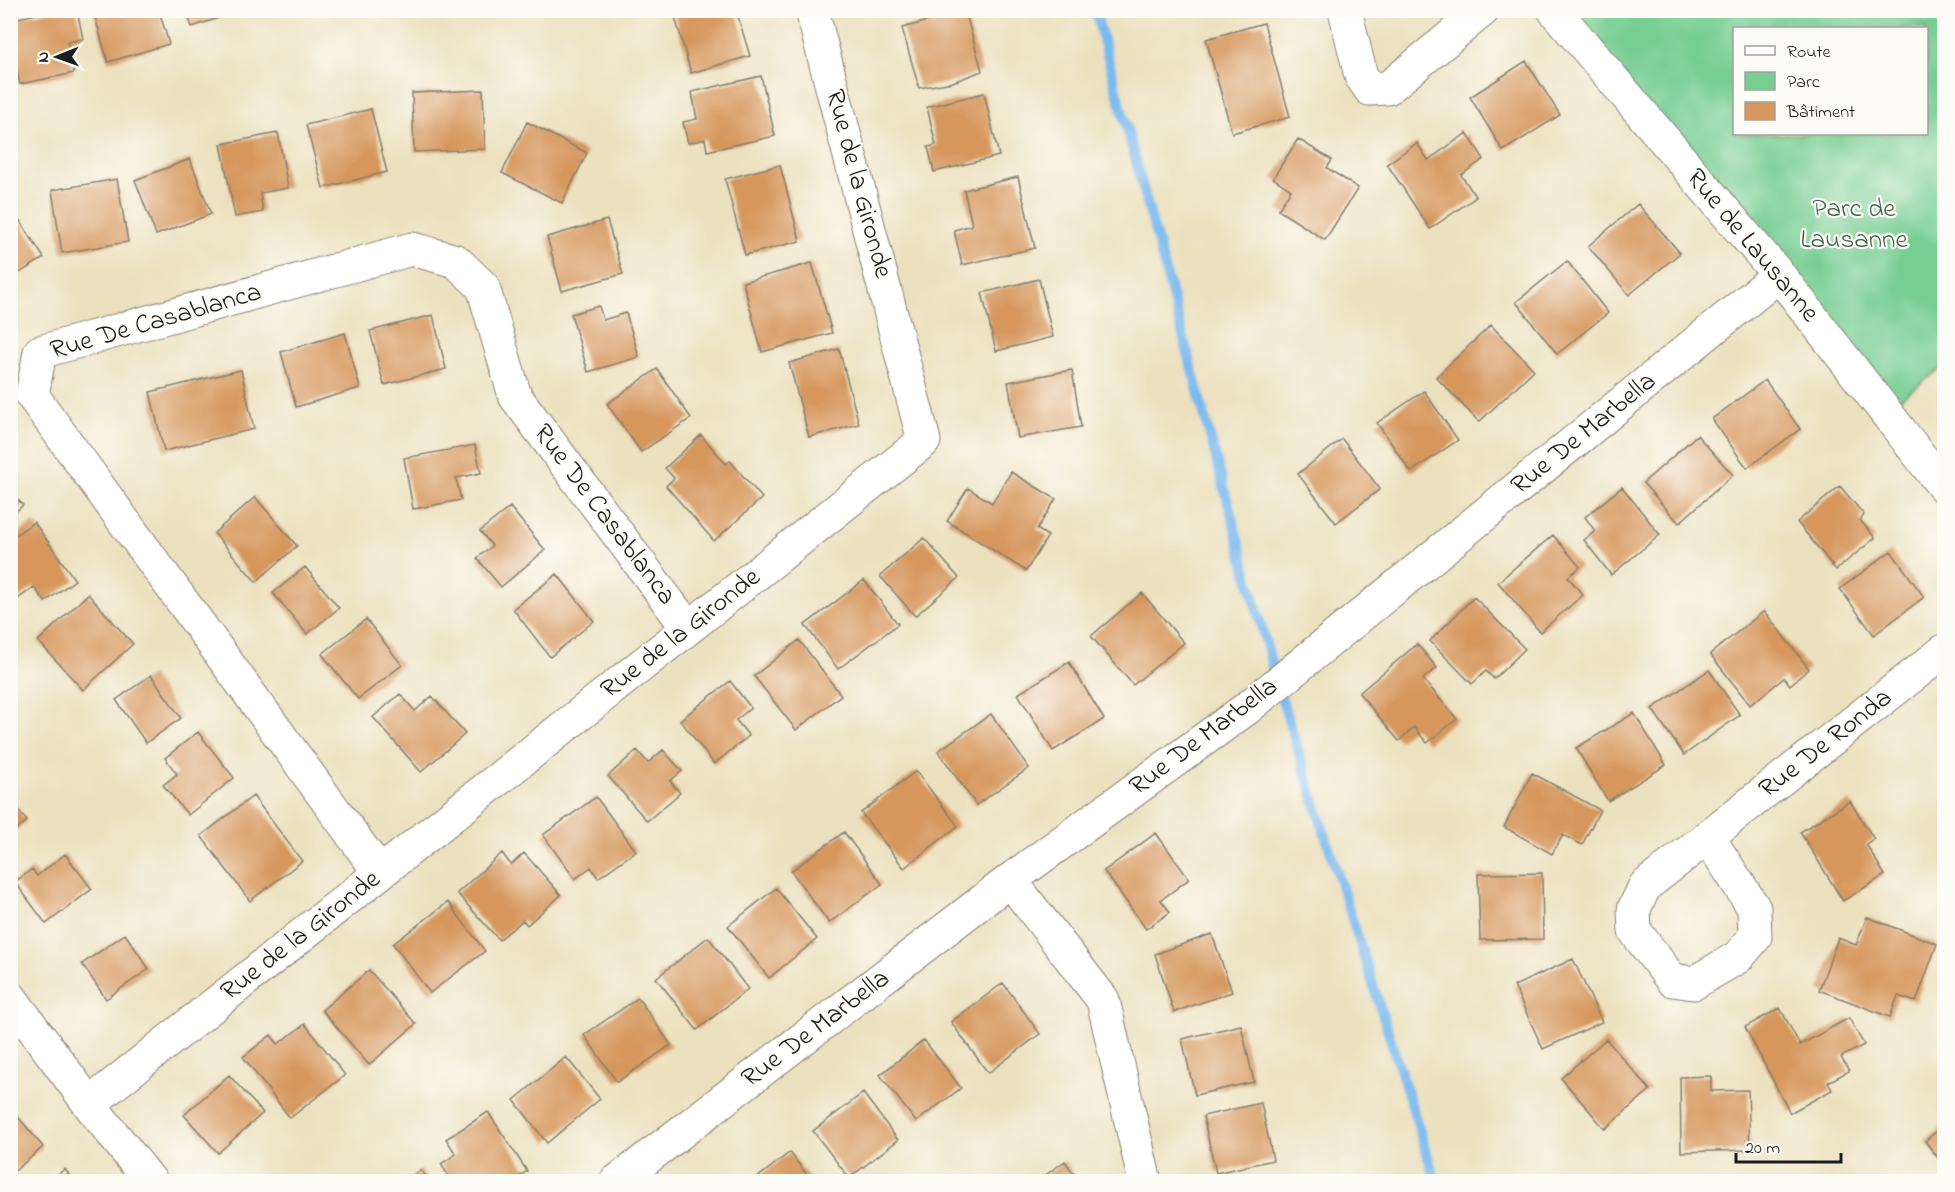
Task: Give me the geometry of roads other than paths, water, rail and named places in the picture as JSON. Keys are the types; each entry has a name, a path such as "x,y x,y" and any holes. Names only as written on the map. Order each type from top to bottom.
{"street":[{"name":"Rue de la Gironde","path":"90,1104 924,441 812,10"},
{"path":"1346,10 1361,76 1370,88 1388,88 1484,10"},
{"name":"Rue de Lausanne","path":"1554,10 1779,275 1944,486"},
{"name":"Rue De Casablanca","path":"380,873 33,395 40,352 412,249 456,261 483,287 515,396 688,628"},
{"name":"Rue De Marbella","path":"616,1182 1010,880 1246,709 1779,275"},
{"name":"Rue De Ronda","path":"1708,837 1944,651"},
{"path":"1010,880 1103,1000 1145,1182"},
{"path":"10,997 152,1182"}],"waterway":[{"path":"1095,10 1277,684 1436,1182"}],"park label":[{"name":"Parc de Lausanne","path":"1854,224"}]}
